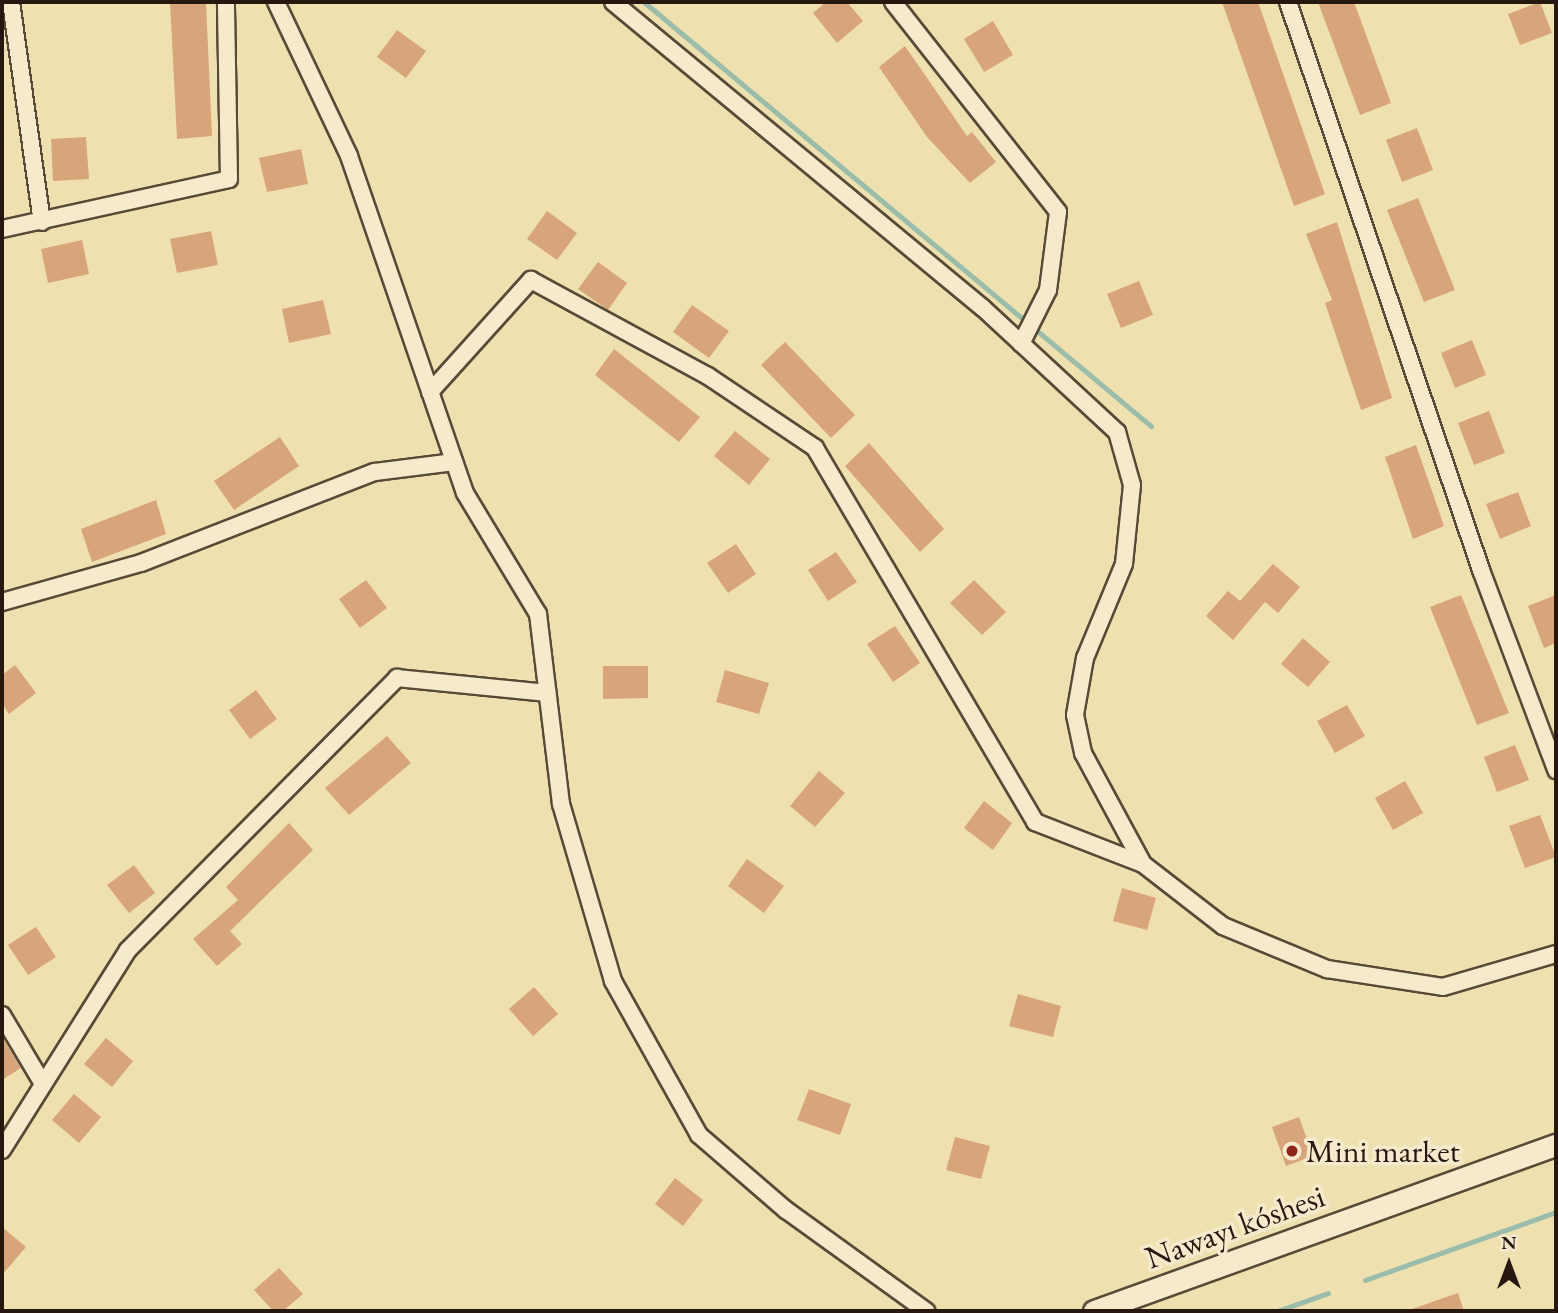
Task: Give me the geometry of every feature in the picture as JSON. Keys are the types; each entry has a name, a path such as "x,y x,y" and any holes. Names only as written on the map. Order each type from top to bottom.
{"main road":[{"name":"Nawayı kóshesi","path":"1094,1311 1556,1145"}],"street":[{"path":"11,2 42,222"},
{"path":"2,229 229,179 226,2"},
{"path":"276,2 349,156 465,494 538,614 561,804 613,981 699,1135 786,1210 926,1311"},
{"path":"613,2 1021,344 1117,432 1132,485 1124,564 1085,658 1075,715 1083,753 1143,864"},
{"path":"894,2 1058,212 1048,290 1021,344"},
{"path":"1288,2 1481,570 1556,770"},
{"path":"430,392 531,280 708,376 815,448 1035,822 1143,864 1223,926 1327,969 1443,987 1556,954"},
{"path":"2,602 141,563 375,472 454,461"},
{"path":"2,1150 128,950 397,678 547,693"},
{"path":"2,1015 43,1084"}],"building":[{"path":"170,2 206,2 212,136 177,139"},
{"path":"826,2 847,2 863,21 837,43 813,13"},
{"path":"1222,2 1258,2 1325,194 1294,206"},
{"path":"1318,2 1354,2 1391,103 1360,115"},
{"path":"1540,2 1552,33 1520,45 1508,14"},
{"path":"993,21 1013,55 984,72 964,39"},
{"path":"397,30 426,51 406,78 377,57"},
{"path":"905,46 967,136 972,132 996,162 970,183 927,137 879,67"},
{"path":"1417,128 1433,170 1402,182 1386,140"},
{"path":"86,137 89,179 53,181 51,139"},
{"path":"301,149 308,184 267,192 259,158"},
{"path":"1418,198 1455,290 1424,302 1387,210"},
{"path":"547,211 577,233 557,260 527,239"},
{"path":"1337,222 1392,398 1361,410 1325,303 1332,300 1306,234"},
{"path":"211,231 218,265 177,273 170,239"},
{"path":"82,240 89,274 48,283 41,249"},
{"path":"598,262 627,283 608,310 578,289"},
{"path":"1139,281 1153,315 1121,328 1107,294"},
{"path":"323,300 331,334 289,343 282,309"},
{"path":"692,305 729,331 709,358 673,332"},
{"path":"1472,340 1486,375 1455,388 1441,353"},
{"path":"785,342 855,415 831,438 761,365"},
{"path":"614,349 700,417 679,442 595,375"},
{"path":"1489,411 1505,453 1474,465 1458,423"},
{"path":"735,431 770,459 749,485 714,456"},
{"path":"280,437 299,466 234,510 214,481"},
{"path":"869,443 944,529 920,552 845,466"},
{"path":"1416,445 1444,526 1413,539 1385,457"},
{"path":"1518,492 1531,526 1500,539 1486,504"},
{"path":"156,500 166,534 92,562 81,529"},
{"path":"736,544 756,574 728,593 707,563"},
{"path":"836,552 857,582 828,601 808,570"},
{"path":"1273,564 1300,587 1278,613 1265,602 1233,640 1206,616 1228,591 1240,601"},
{"path":"366,580 387,608 360,628 339,599"},
{"path":"974,580 1006,612 982,635 950,603"},
{"path":"1461,595 1509,713 1477,725 1430,607"},
{"path":"1556,595 1556,643 1544,648 1528,606"},
{"path":"895,626 920,663 893,682 867,644"},
{"path":"1303,638 1330,662 1308,687 1281,664"},
{"path":"15,665 36,693 9,714 2,703 2,675"},
{"path":"603,666 648,666 648,698 603,699"},
{"path":"725,670 769,683 759,714 716,702"},
{"path":"256,690 277,719 250,739 229,710"},
{"path":"1347,705 1365,736 1335,753 1317,721"},
{"path":"387,736 411,763 349,815 325,788"},
{"path":"1515,745 1529,780 1497,792 1484,757"},
{"path":"819,771 845,793 815,827 790,806"},
{"path":"1405,781 1423,813 1393,830 1375,798"},
{"path":"984,801 1012,823 993,850 964,828"},
{"path":"1540,815 1556,857 1525,868 1509,826"},
{"path":"289,823 313,850 230,931 242,944 217,966 193,939 238,900 226,887"},
{"path":"747,859 784,886 764,913 728,886"},
{"path":"134,865 155,893 129,913 107,885"},
{"path":"1122,888 1156,898 1147,930 1113,921"},
{"path":"36,927 56,957 28,975 8,945"},
{"path":"534,987 558,1014 533,1036 509,1009"},
{"path":"1018,994 1061,1006 1053,1037 1009,1026"},
{"path":"2,1037 21,1068 2,1080"},
{"path":"106,1038 133,1061 112,1087 84,1064"},
{"path":"809,1089 851,1104 840,1135 797,1120"},
{"path":"74,1094 101,1117 79,1143 52,1120"},
{"path":"1299,1117 1313,1156 1286,1166 1272,1127"},
{"path":"955,1137 990,1146 981,1179 946,1170"},
{"path":"675,1178 703,1200 683,1226 655,1204"},
{"path":"2,1227 26,1247 2,1275"},
{"path":"279,1268 303,1294 283,1311 273,1311 254,1290"},
{"path":"1458,1293 1464,1311 1412,1309"}],"waterway":[{"path":"644,2 1151,426"},
{"path":"1365,1280 1556,1212"},
{"path":"1277,1311 1328,1293"}],"place":[{"name":"Mini market","path":"1292,1151"}]}
